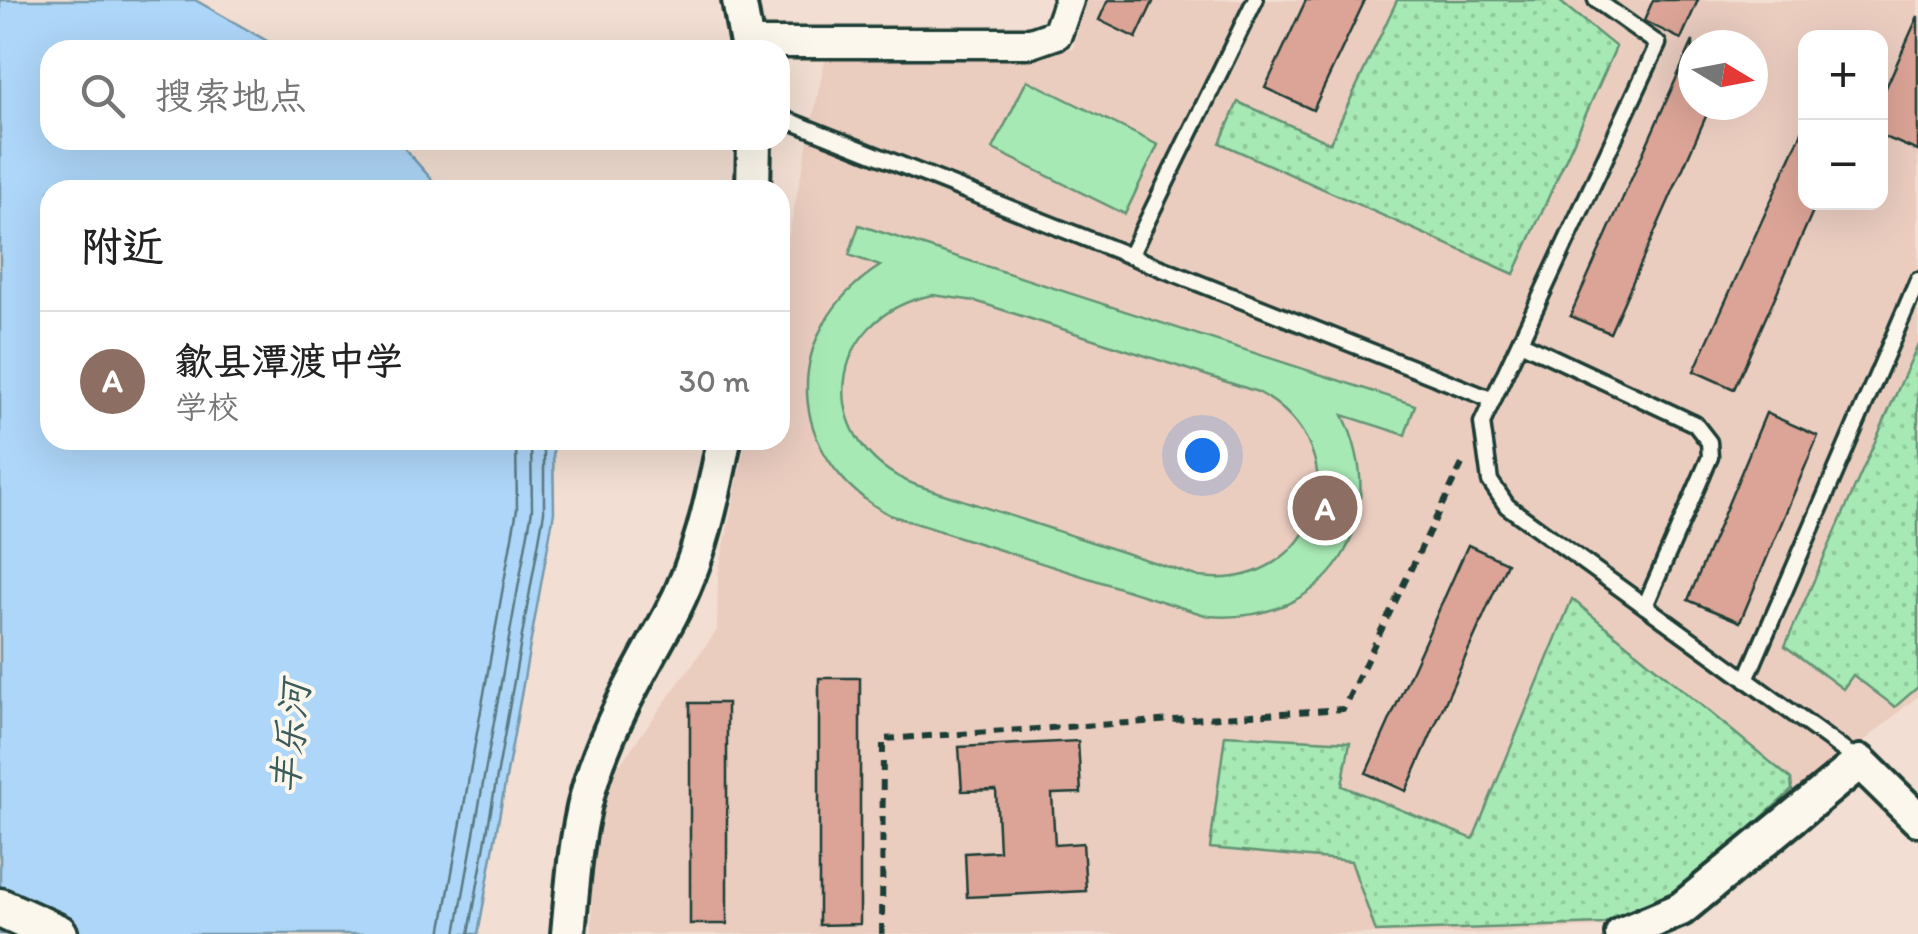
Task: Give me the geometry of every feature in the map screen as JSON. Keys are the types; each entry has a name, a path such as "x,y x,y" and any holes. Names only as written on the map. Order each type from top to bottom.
{"main road":[{"path":"0,908 58,934"}],"street":[{"path":"739,0 746,40"},
{"path":"790,46 1040,42 1057,34 1068,0"},
{"path":"752,180 754,150"},
{"path":"568,934 579,824 593,776 628,689 671,614 692,562 721,450"},
{"path":"1622,934 1681,909 1860,762 1918,819"}],"lane":[{"path":"1132,254 1255,0"},
{"path":"1596,0 1658,44 1482,423 1490,481 1507,506 1860,762"},
{"path":"790,121 1493,400"},
{"path":"1746,680 1918,280"},
{"path":"1520,342 1695,424 1709,442 1710,457 1644,606"}],"path":[{"path":"882,934 883,739 1343,709 1482,423"}],"shaded area":[{"path":"1085,0 1918,0 1918,696 1671,903 1601,927 1465,934 592,934 592,846 615,771 717,630 718,575 744,450 790,450 790,228 827,50 1073,48"}],"green space":[{"path":"1397,0 1558,0 1616,47 1514,274 1220,143 1238,102 1330,143"},
{"path":"1027,80 1158,145 1125,214 993,149"},
{"path":"859,225 1415,405 1405,435 1343,415 1357,455 1360,493 1355,528 1340,559 1317,585 1287,604 1251,615 1208,616 890,515 855,491 829,461 813,428 807,394 810,358 824,324 847,293 880,266 849,255","holes":["933,295 975,301 1258,392 1291,417 1310,447 1318,480 1313,512 1298,540 1274,563 1240,576 1199,577 916,485 882,466 859,441 847,413 845,382 852,353 870,328 897,307"]},
{"path":"1918,344 1918,687 1895,707 1853,675 1843,689 1785,646"},
{"path":"1572,599 1791,779 1792,790 1672,899 1602,924 1376,932 1351,861 1210,848 1225,735 1350,742 1342,786 1473,839"}],"water":[{"name":"丰乐河","path":"0,0 195,0 265,40 40,40 40,150 406,150 432,180 40,180 40,450 553,450 554,512 478,934 0,934"}],"building":[{"path":"1108,0 1154,0 1136,38 1099,20"},
{"path":"1306,0 1365,0 1313,110 1265,88"},
{"path":"1653,0 1698,0 1685,30 1678,30 1678,38 1644,21"},
{"path":"1918,16 1918,151 1888,138 1888,83"},
{"path":"1678,75 1678,120 1704,120 1610,333 1570,316"},
{"path":"1798,141 1798,210 1813,210 1734,389 1694,371"},
{"path":"1766,413 1818,436 1740,622 1688,600"},
{"path":"1468,545 1507,563 1406,791 1366,773"},
{"path":"819,678 860,678 860,924 819,925"},
{"path":"690,703 727,703 727,924 690,924"},
{"path":"1078,741 1081,793 1052,794 1055,845 1083,843 1086,891 967,897 965,853 999,851 996,790 962,791 959,747"}],"place":[{"name":"歙县潭渡中学","path":"1325,508"}]}
